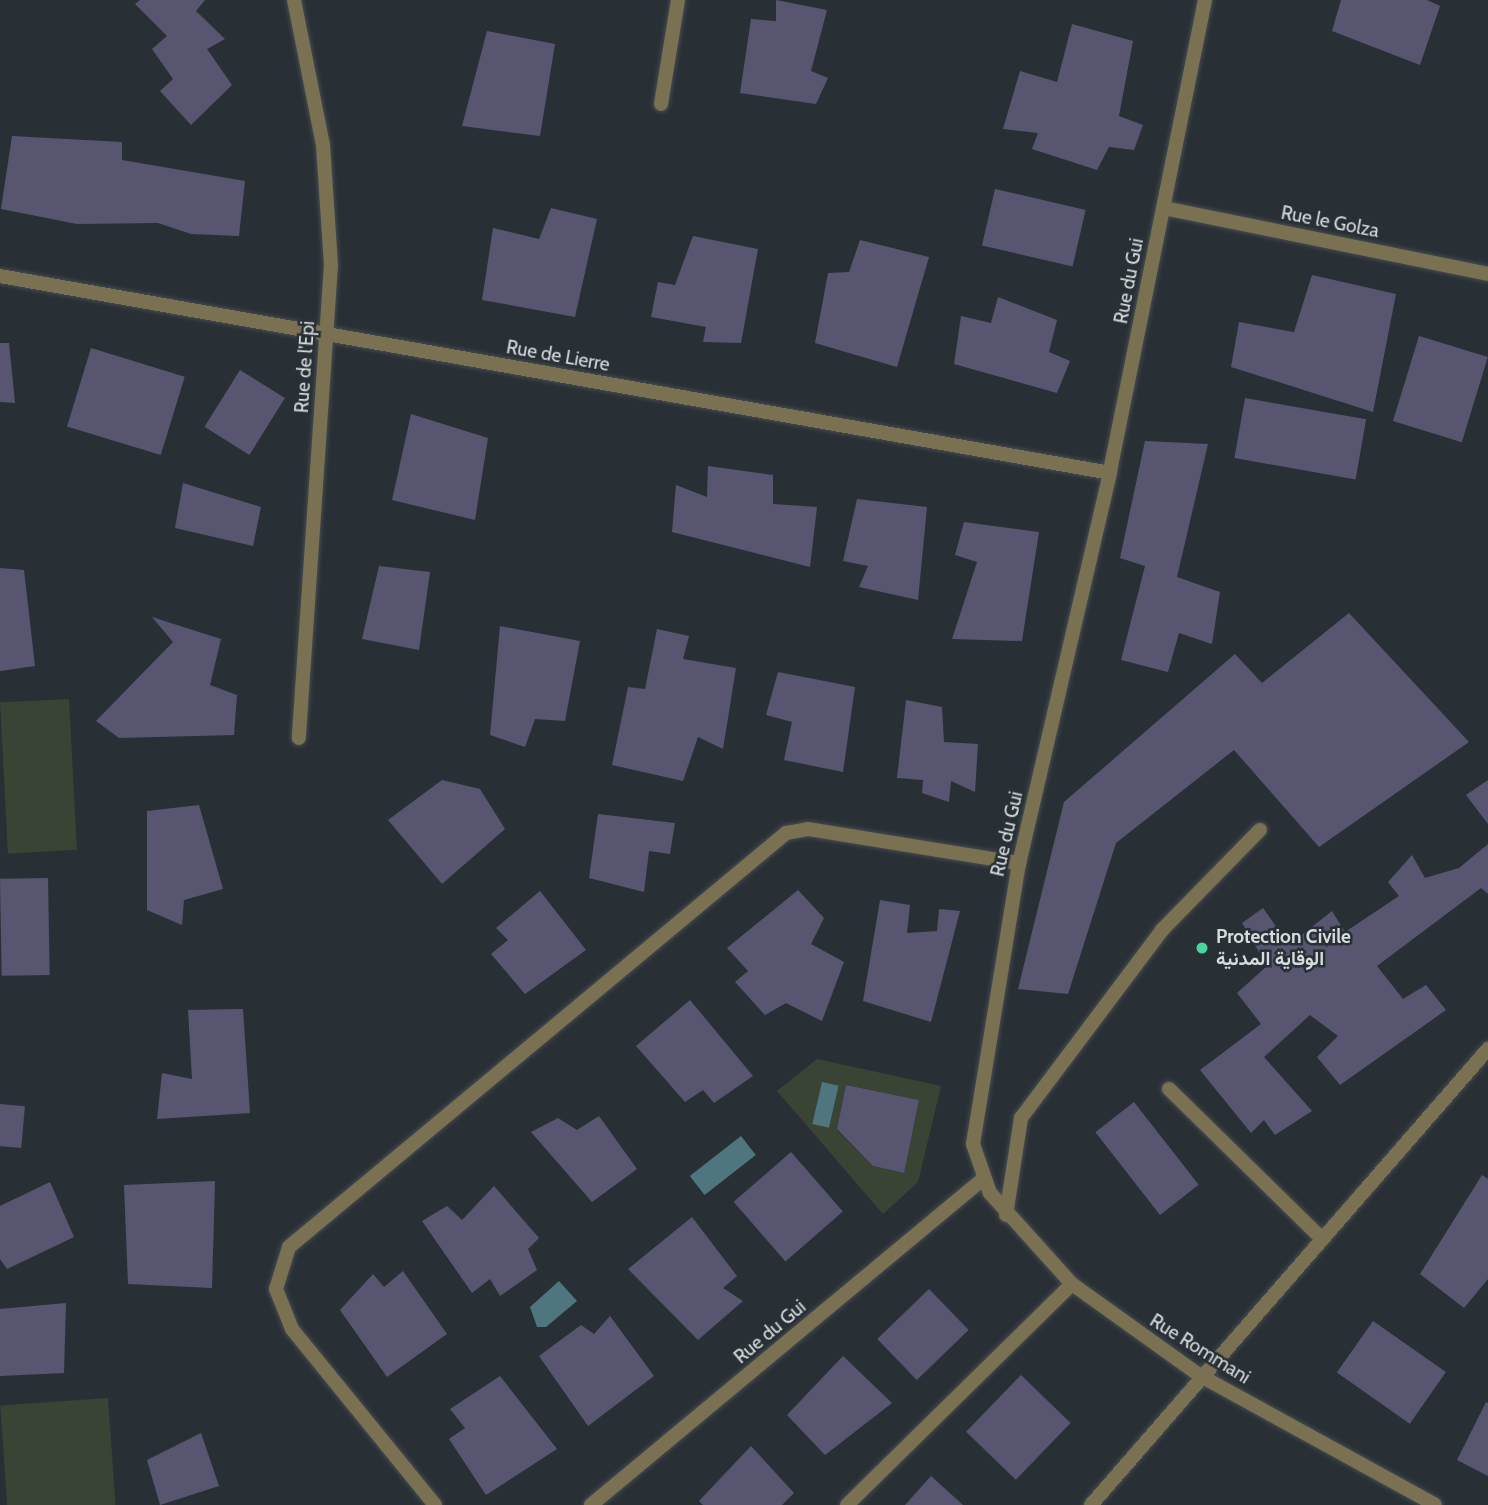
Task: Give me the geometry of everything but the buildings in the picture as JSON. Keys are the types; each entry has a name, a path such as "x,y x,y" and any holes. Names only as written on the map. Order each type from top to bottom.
{"street":[{"name":"Rue de l'Epi","path":"294,0 328,198 326,334 299,738"},
{"path":"662,104 678,0"},
{"name":"Rue du Gui","path":"591,1505 983,1179 974,1121 1018,863 1110,472 1205,0"},
{"name":"Rue le Golza","path":"1164,208 1488,274"},
{"name":"Rue de Lierre","path":"0,276 1110,472"},
{"path":"435,1505 292,1329 276,1289 289,1247 786,833 808,830 1018,863"},
{"path":"1006,1214 1021,1118 1162,930 1260,830"},
{"path":"1091,1505 1199,1375 1488,1049"},
{"path":"1169,1088 1321,1238"},
{"name":"Rue Rommani","path":"983,1179 1006,1214 1072,1284 1199,1375 1435,1505"},
{"path":"847,1505 1072,1284"}],"green space":[{"path":"69,699 77,850 8,853 0,703"},
{"path":"817,1059 941,1086 918,1182 883,1214 777,1091","holes":["846,1085 919,1100 903,1173 873,1166 837,1130"]},
{"path":"108,1398 115,1505 7,1505 0,1406"}],"water":[{"path":"822,1082 839,1086 829,1128 812,1124"},
{"path":"741,1136 756,1155 705,1195 690,1176"},
{"path":"559,1281 577,1301 546,1327 537,1327 530,1307"}],"place":[{"name":"Protection Civile الوقاية المدنية","path":"1202,948"}]}
